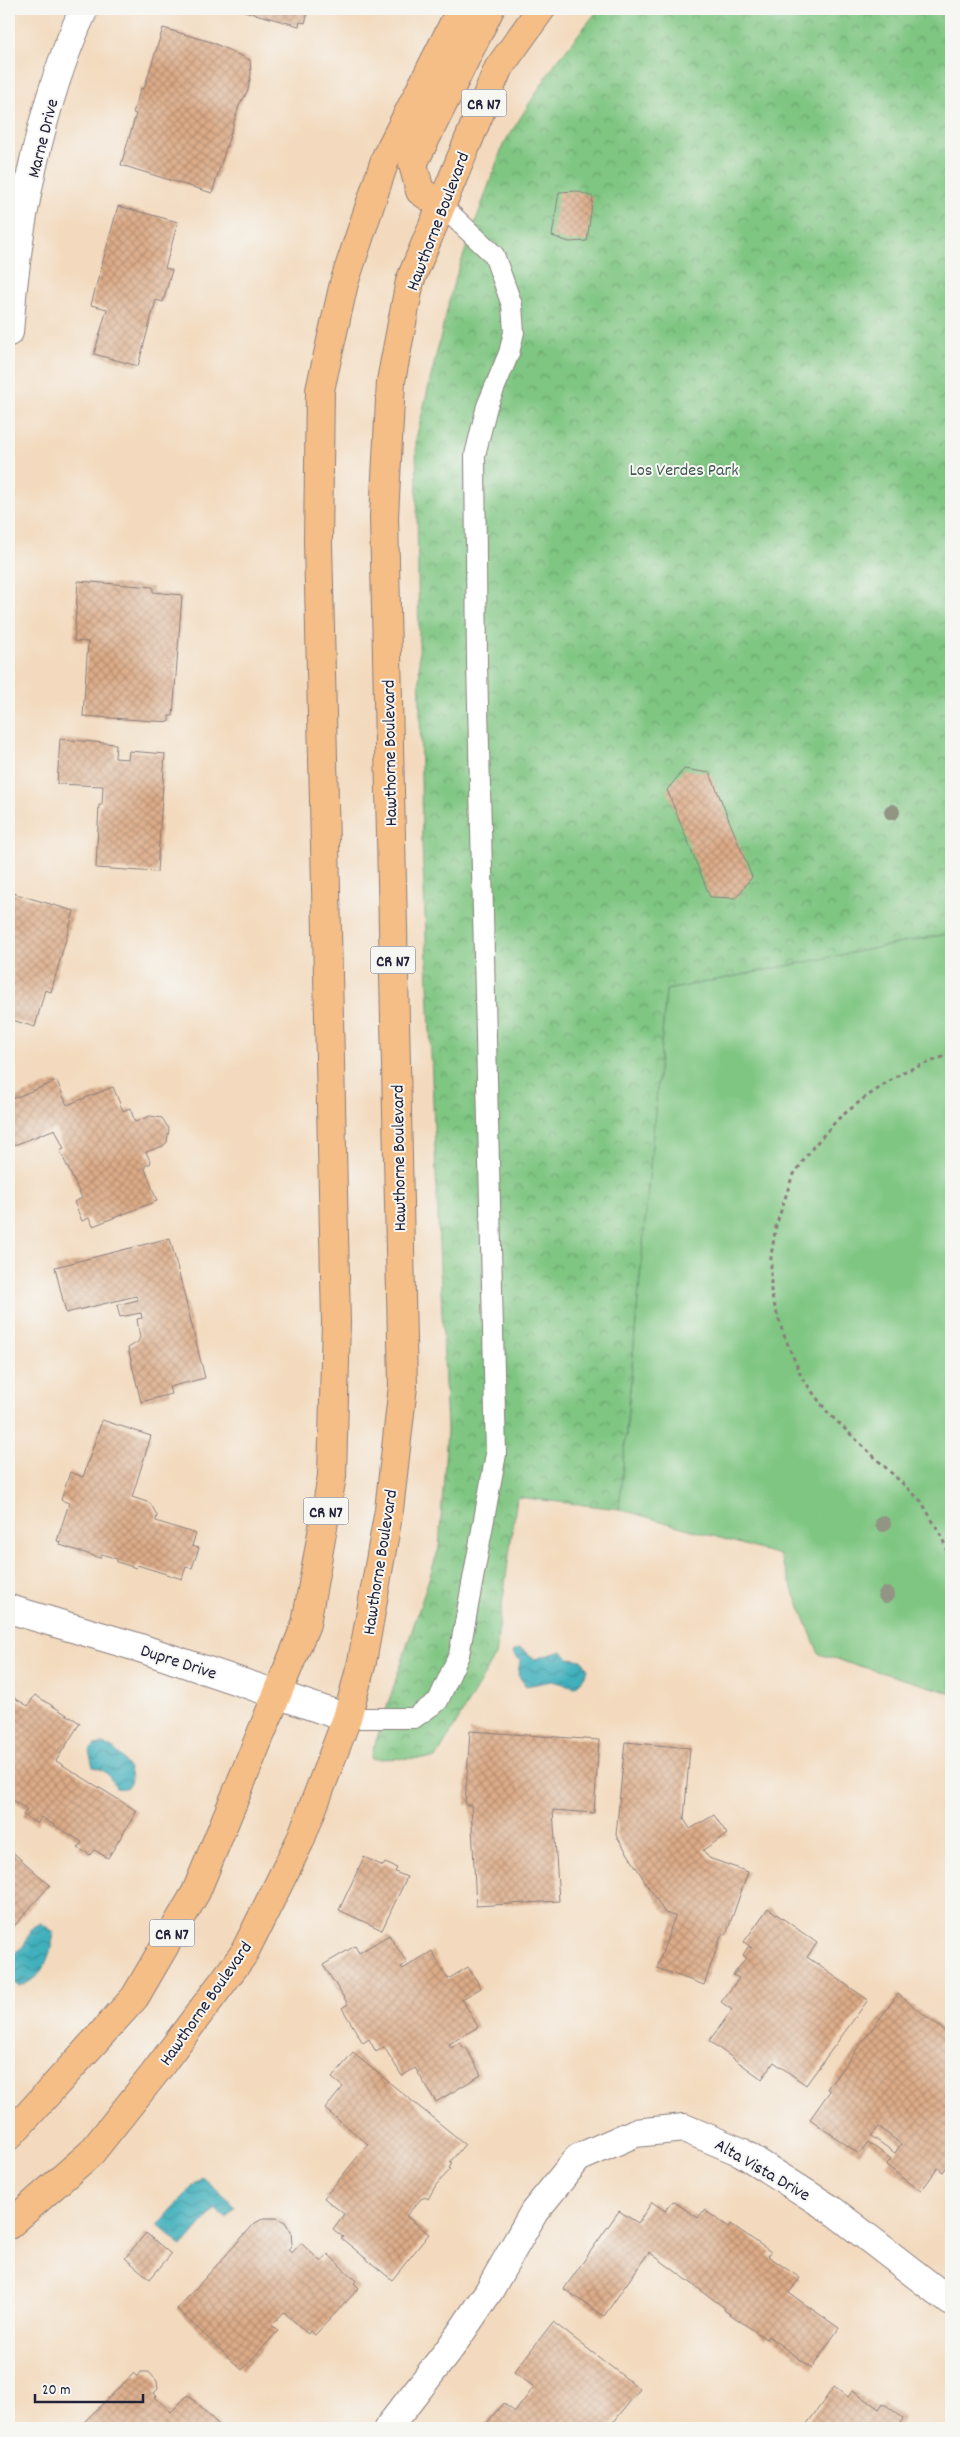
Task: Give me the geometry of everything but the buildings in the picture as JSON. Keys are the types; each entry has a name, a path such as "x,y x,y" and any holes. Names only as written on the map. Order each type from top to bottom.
{"main road":[{"name":"CR N7","path":"9,2136 135,1996 196,1892 306,1624 332,1466 336,1321 318,552 320,390 344,283 386,157 461,9"},
{"path":"441,205 420,191 413,164 490,9"},
{"name":"Hawthorne Boulevard","path":"9,2225 90,2153 154,2074 243,1955 300,1841 347,1718 362,1662 389,1510 403,1386 384,517 391,381 410,281 498,69 540,9"}],"street":[{"name":"Marne Drive","path":"9,332 12,289 34,159 66,48 84,9"},
{"name":"Dupre Drive","path":"9,1609 137,1647 347,1718"},
{"name":"Alta Vista Drive","path":"388,2428 462,2331 489,2291 534,2212 578,2158 635,2133 684,2128 741,2152 832,2210 951,2302"}],"lane":[{"path":"347,1718 414,1718 438,1701 459,1656 496,1454 477,663 475,456 487,406 509,353 514,332 512,305 494,255 441,205"}],"path":[{"path":"951,1054 904,1072 863,1099 838,1120 813,1147 792,1176 776,1226 771,1256 771,1294 782,1333 802,1378 828,1414 922,1501 942,1537 951,1563"}],"green space":[{"name":"Los Verdes Park","path":"599,9 951,9 951,933 666,990 619,1509 517,1497 495,1657 436,1758 370,1759 439,1548 447,1431 422,844 416,439 453,285 503,145 556,62"},
{"path":"951,933 951,1693 819,1654 779,1555 619,1509 666,990"}],"water":[{"path":"520,1648 535,1659 562,1651 569,1658 582,1660 588,1670 581,1682 575,1687 552,1681 526,1686 518,1675 520,1660 513,1654 514,1651"},
{"path":"102,1744 118,1753 129,1769 130,1784 125,1788 116,1788 105,1772 93,1767 89,1751 95,1745"},
{"path":"41,1923 54,1932 48,1958 34,1978 19,1986 9,1980 9,1957 24,1946 32,1928"},
{"path":"202,2176 236,2207 226,2218 215,2209 182,2247 158,2225"}]}
